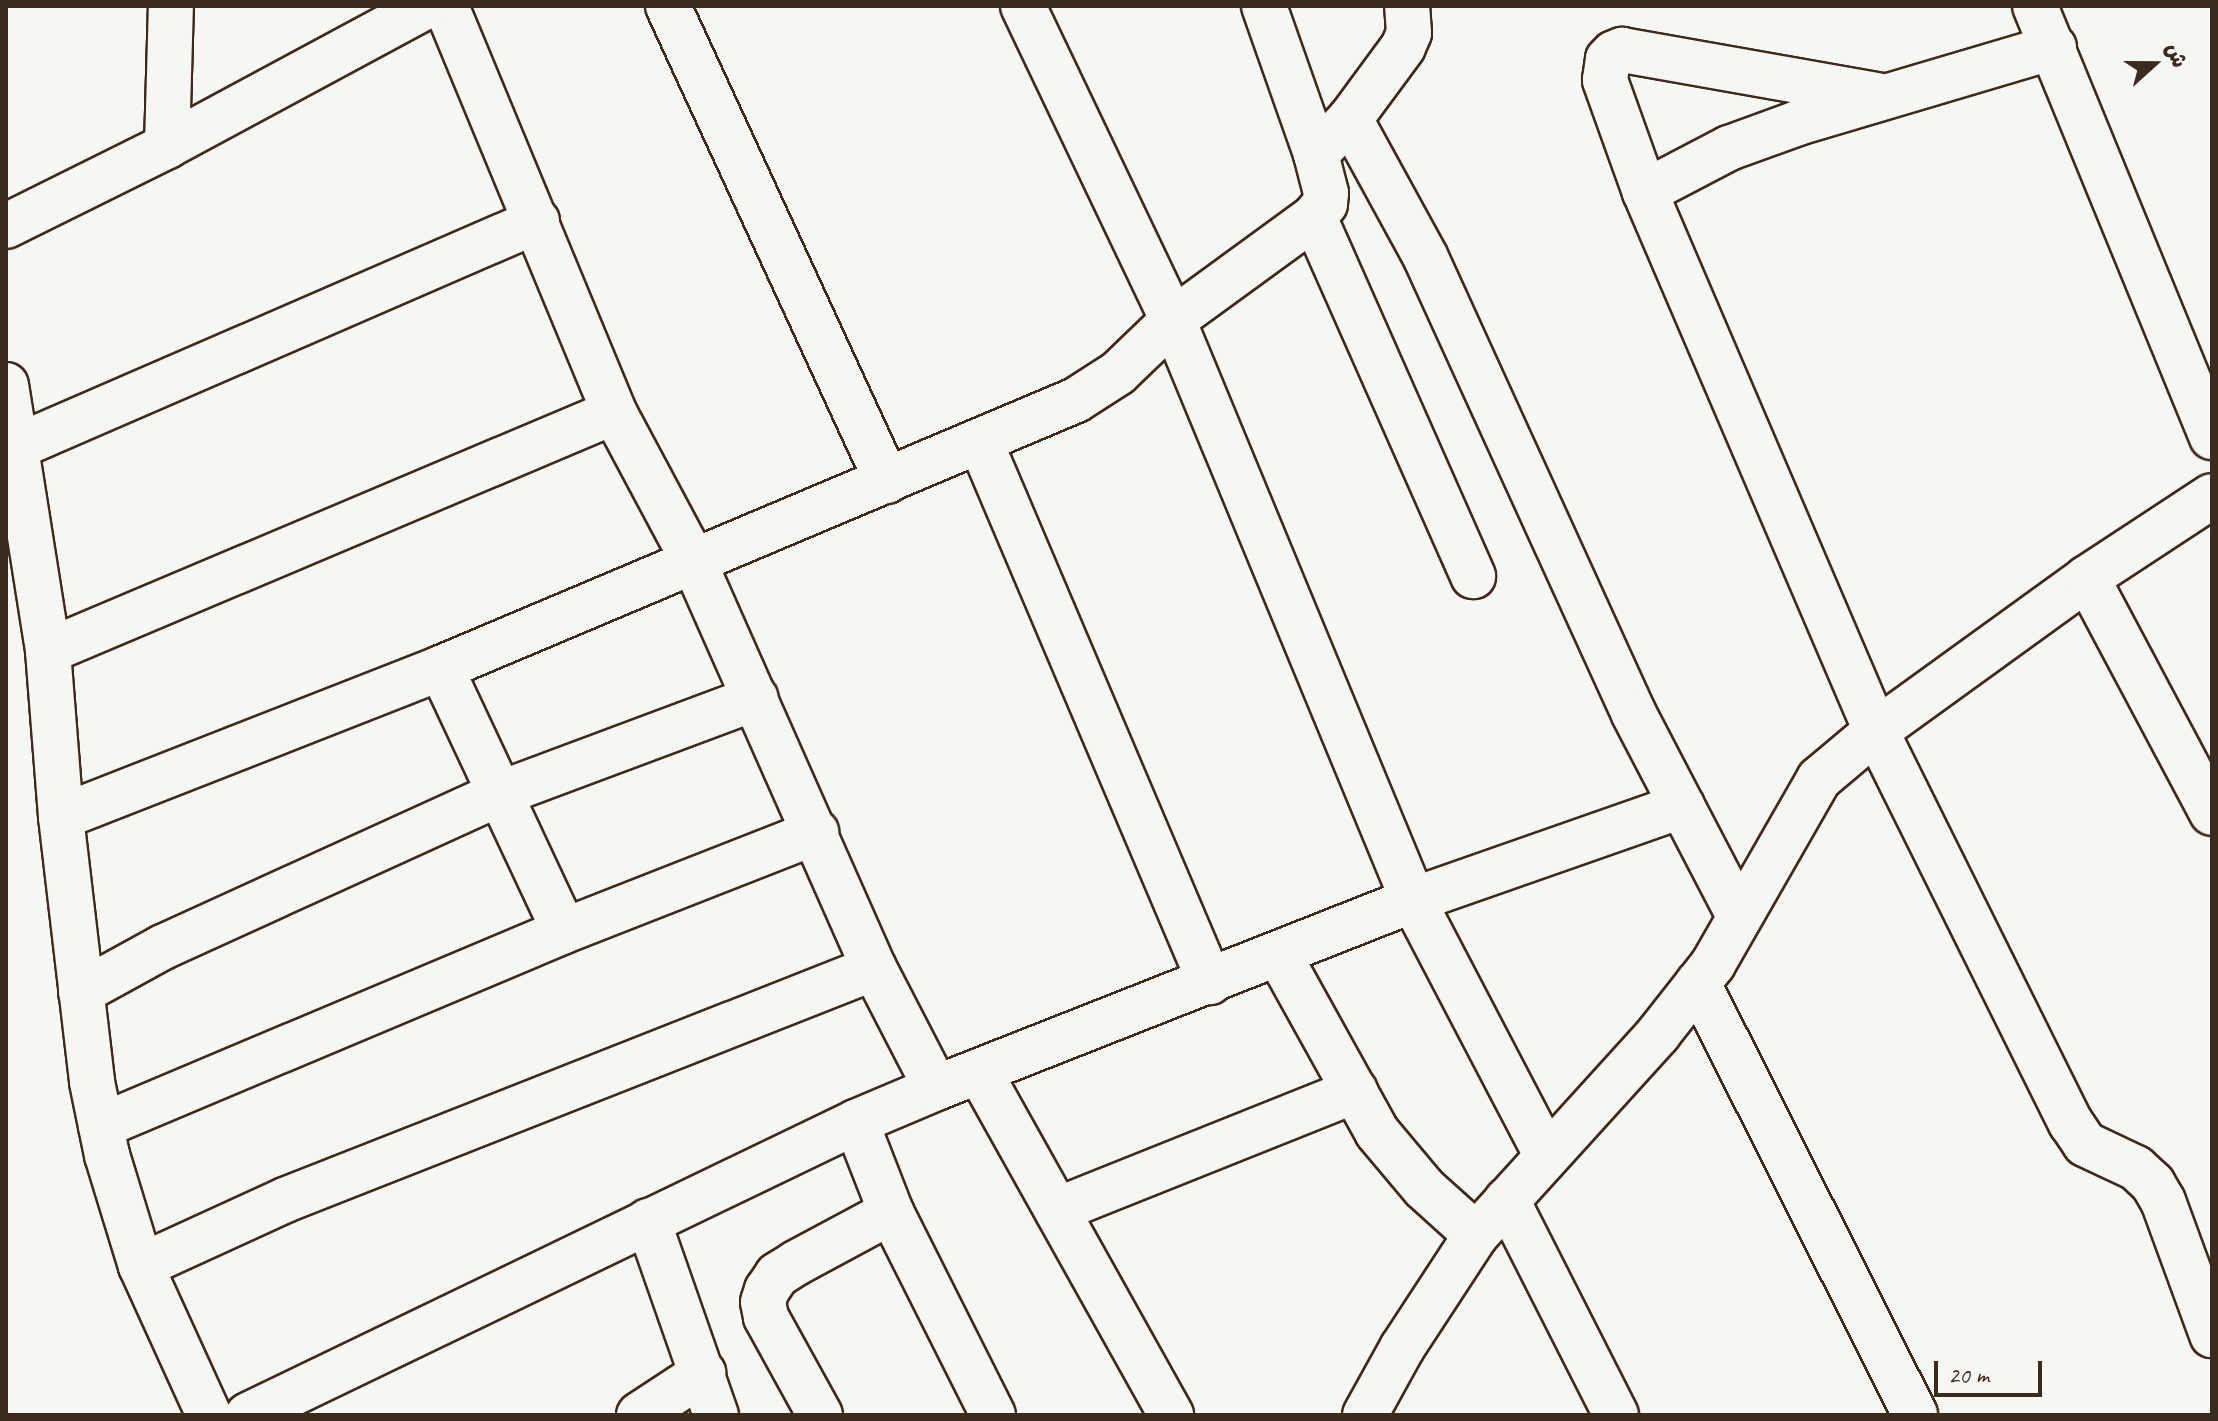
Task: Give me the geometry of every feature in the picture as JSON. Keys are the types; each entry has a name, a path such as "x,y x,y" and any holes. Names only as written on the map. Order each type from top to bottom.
{"street":[{"path":"167,146 171,6"},
{"path":"6,226 167,146 427,6"},
{"path":"446,6 614,412 694,562 874,968 936,1088"},
{"path":"668,6 887,481"},
{"path":"1023,6 1173,320 1413,900 1547,1156"},
{"path":"61,817 441,668 887,481 1076,400 1118,373 1173,320 1314,217 1325,204 1326,193 1316,154 1264,6"},
{"path":"1316,154 1350,119 1403,47 1409,33 1407,6"},
{"path":"2035,6 2212,437"},
{"path":"1645,192 1729,148 1883,96 2054,47"},
{"path":"1883,96 1622,50 1608,59 1605,80 1645,192 1876,731 2071,1123 2085,1144 2136,1168 2153,1184 2163,1201 2212,1335"},
{"path":"1350,119 1425,256 1634,714 1739,916"},
{"path":"1314,217 1473,576"},
{"path":"16,447 537,221"},
{"path":"6,385 48,651 61,817 81,992 101,1126 141,1266 209,1415"},
{"path":"48,651 614,412"},
{"path":"980,441 1210,982"},
{"path":"1365,1415 1402,1348 1476,1235 1658,1034 1698,983 1731,936 1739,916 1819,779 1876,731 2087,578 2212,496"},
{"path":"2087,578 2212,813"},
{"path":"441,668 564,931"},
{"path":"81,992 163,947 499,794 756,698"},
{"path":"248,1415 856,1122 936,1088 1413,900 1682,806"},
{"path":"101,1126 564,931 816,832"},
{"path":"1279,955 1377,1132 1424,1188 1476,1235"},
{"path":"141,1266 285,1200 874,968"},
{"path":"1698,983 1915,1415"},
{"path":"979,1071 1171,1415"},
{"path":"1057,1210 1355,1091"},
{"path":"856,1122 891,1212 993,1415"},
{"path":"1507,1200 1614,1414"},
{"path":"820,1415 766,1317 763,1302 767,1290 777,1275 796,1263 891,1212"},
{"path":"648,1221 716,1415"},
{"path":"639,1415 703,1373"}]}
